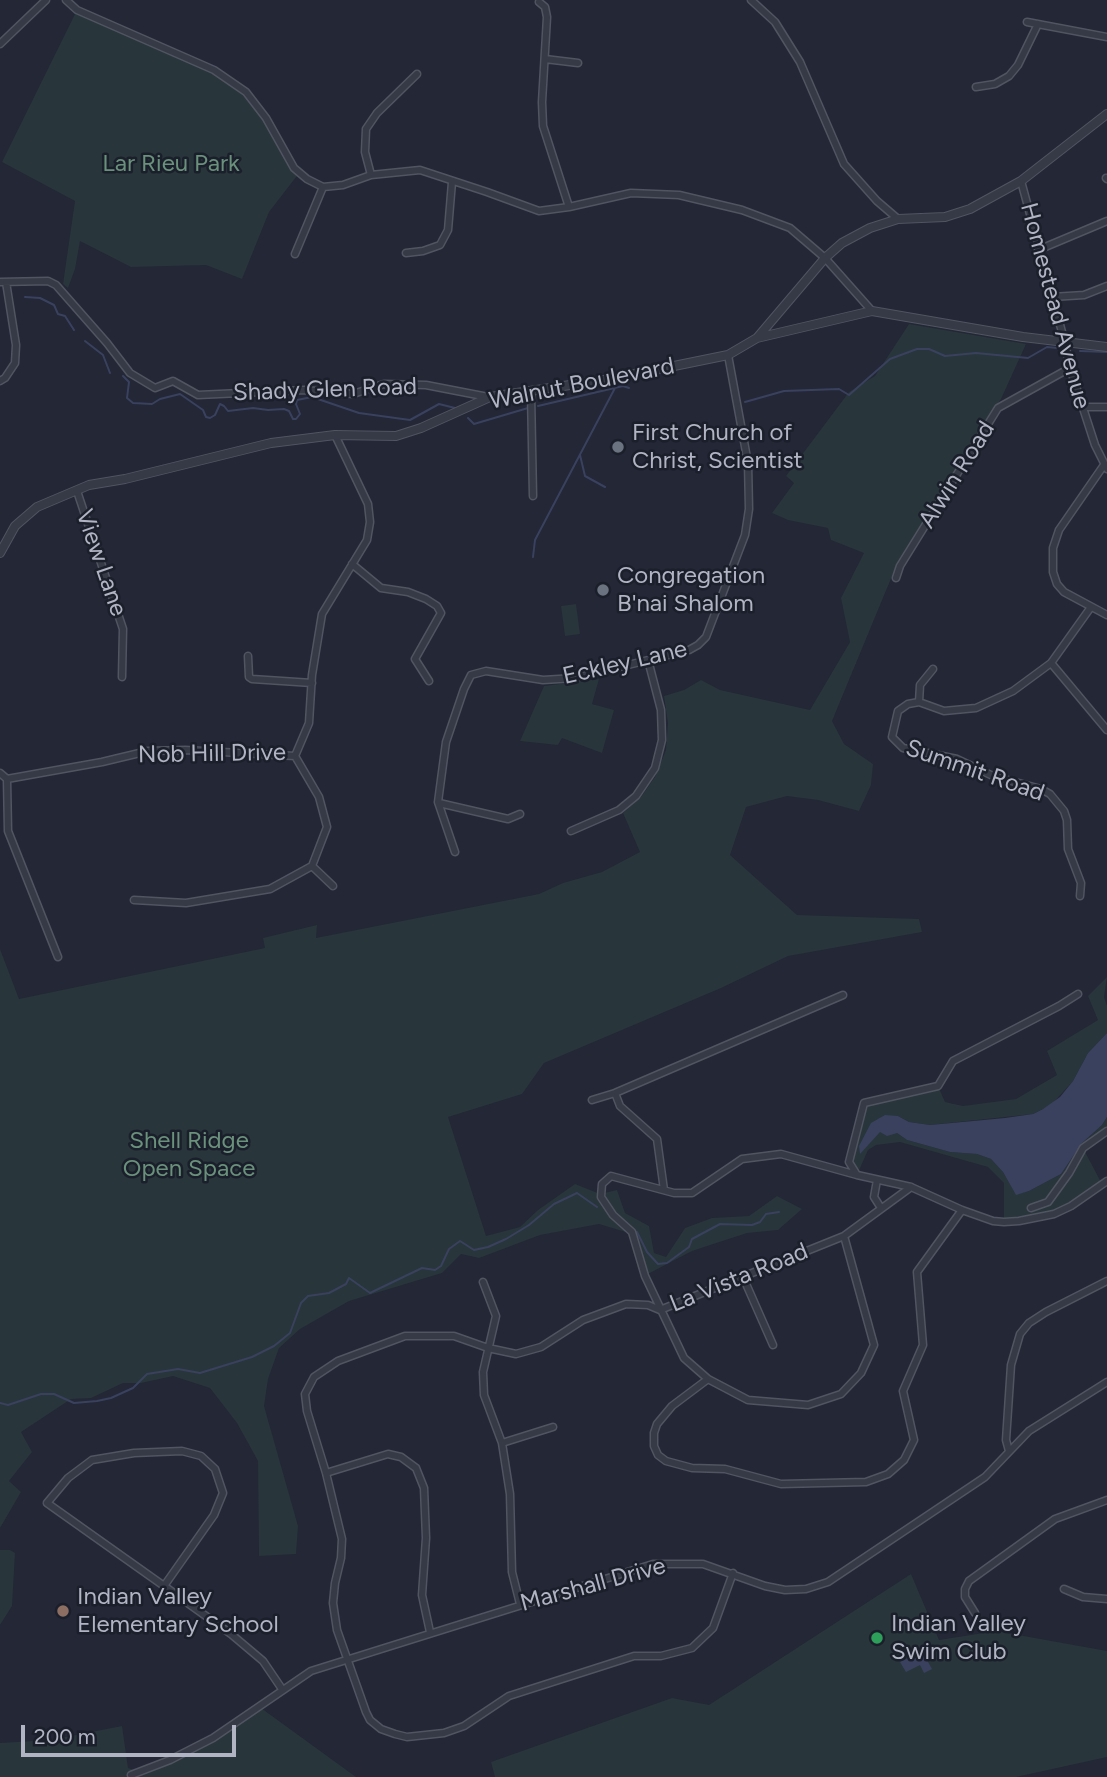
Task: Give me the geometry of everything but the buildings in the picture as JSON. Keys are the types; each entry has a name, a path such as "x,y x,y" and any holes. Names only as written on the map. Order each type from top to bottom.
{"street":[{"path":"0,44 46,0"},
{"path":"66,0 77,10 214,70 246,92 266,118 294,168 323,187 343,185 372,174 420,170 539,211 631,193 679,195 742,211 790,228 825,258 872,311"},
{"path":"751,0 775,22 786,38 818,100 844,164 877,201 898,219"},
{"path":"538,2 545,7 547,17 543,126 569,207"},
{"path":"1027,23 1107,37"},
{"path":"976,87 995,84 1009,76 1018,65 1038,24"},
{"path":"545,59 578,63"},
{"path":"372,174 365,152 366,129 377,113 417,74"},
{"path":"757,338 825,258 856,235 898,219 945,217 970,209 1021,181 1107,114"},
{"name":"Homestead Avenue","path":"1021,181 1070,368 1106,467"},
{"path":"406,253 440,245 448,230 452,182"},
{"path":"295,254 323,187"},
{"path":"1038,250 1107,221"},
{"name":"Shady Glen Road","path":"3,282 48,281 56,285 130,373 155,388 173,381 198,395 304,390 353,394 384,384 417,385 490,397"},
{"path":"0,380 5,378 15,363 16,345 3,282"},
{"path":"1052,297 1084,295 1107,286"},
{"name":"Walnut Boulevard","path":"0,553 15,526 37,507 89,485 125,479 271,443 335,435 396,436 421,428 490,397 531,393 728,355 757,338 872,311 1065,343 1107,347"},
{"name":"Eckley Lane","path":"439,803 446,742 471,675 486,671 543,680 575,678 690,649 706,637 745,535 749,509 748,463 728,355"},
{"name":"Alwin Road","path":"896,578 998,408 1070,368"},
{"path":"531,393 533,496"},
{"path":"1082,407 1107,407"},
{"name":"Nob Hill Drive","path":"7,779 148,751 185,750 295,756 309,723 322,614 368,540 369,504 335,435"},
{"path":"1106,467 1059,530 1053,548 1053,572 1057,584 1064,592 1107,615"},
{"name":"View Lane","path":"77,491 123,629 122,677"},
{"path":"352,564 381,588 408,592 437,606 441,613 415,659 429,681"},
{"name":"Summit Road","path":"1080,896 1081,883 1068,849 1067,820 1064,811 1050,794 993,776 957,760 909,750 897,745 892,737 898,710 908,704 919,702 944,710 976,708 1013,691 1051,663 1091,607"},
{"path":"248,656 249,677 252,679 312,683"},
{"path":"571,831 619,810 636,796 655,768 662,740 661,710 648,660"},
{"path":"1051,663 1107,730"},
{"path":"919,702 920,685 933,669"},
{"path":"134,900 186,903 270,889 312,866 327,827 319,797 295,756"},
{"path":"0,774 7,779 8,831 58,957"},
{"path":"439,803 508,819 520,814"},
{"path":"439,803 455,852"},
{"path":"312,866 333,886"},
{"path":"857,1175 849,1162 864,1103 938,1086 953,1061 1077,994"},
{"path":"592,1100 615,1093 843,995"},
{"path":"615,1093 620,1106 657,1139 664,1190"},
{"path":"1031,1208 1048,1202 1083,1148 1107,1131"},
{"path":"844,1236 874,1345 861,1373 841,1394 808,1405 748,1400 708,1378 684,1358 645,1276 632,1232 612,1215 601,1197 602,1184 611,1176 674,1193 692,1193 742,1159 781,1154 911,1187 993,1221 1019,1221 1054,1214 1107,1181"},
{"path":"877,1180 874,1197 881,1209"},
{"name":"La Vista Road","path":"733,1573 713,1628 692,1648 661,1656 634,1656 509,1696 464,1726 444,1733 407,1737 381,1728 370,1720 366,1712 337,1630 333,1603 334,1583 341,1558 342,1539 326,1472 307,1411 305,1394 314,1377 338,1361 405,1336 454,1336 516,1354 541,1347 583,1320 626,1304 648,1305 660,1310 844,1236 911,1187"},
{"path":"708,1378 672,1406 657,1424 654,1446 658,1455 666,1461 692,1468 725,1469 781,1484 866,1482 888,1474 904,1460 914,1440 903,1391 923,1345 917,1272 962,1210"},
{"path":"743,1277 773,1345"},
{"path":"1009,1451 1006,1440 1011,1365 1013,1350 1020,1334 1029,1323 1046,1312 1107,1281"},
{"path":"483,1282 496,1316 483,1372 484,1395 502,1443 510,1494 512,1572 520,1604"},
{"name":"Marshall Drive","path":"131,1776 212,1738 311,1671 653,1564 703,1564 765,1586 785,1590 806,1589 828,1582 985,1477 1044,1420 1107,1382"},
{"path":"502,1443 553,1427"},
{"path":"164,1586 214,1515 223,1493 215,1469 201,1456 182,1451 134,1453 92,1460 68,1478 47,1503 231,1634 263,1661 282,1689"},
{"path":"326,1472 388,1454 401,1457 416,1468 424,1488 426,1538 422,1595 430,1632"},
{"path":"975,1613 964,1593 969,1581 1055,1519 1107,1500"},
{"path":"1064,1589 1083,1597 1107,1599"}],"green space":[{"name":"Lar Rieu Park","path":"77,10 214,70 246,92 294,168 300,172 269,212 242,279 206,265 131,267 80,241 68,288 63,284 75,201 2,162"},
{"name":"Shell Ridge Open Space","path":"909,324 1026,344 1001,399 897,564 832,721 844,744 873,764 871,785 859,811 818,800 787,796 746,807 730,855 797,915 919,919 922,932 788,956 721,988 544,1063 522,1094 448,1117 486,1236 520,1227 538,1210 575,1184 600,1194 617,1190 625,1213 649,1226 654,1253 666,1257 685,1228 712,1218 749,1216 777,1196 802,1209 778,1230 747,1233 692,1251 646,1275 629,1233 599,1224 540,1235 479,1258 461,1254 442,1273 349,1301 300,1329 279,1348 268,1379 264,1406 298,1526 296,1554 259,1556 258,1461 237,1423 210,1388 173,1376 141,1383 123,1383 91,1398 71,1399 21,1432 32,1452 9,1481 21,1492 0,1528 0,949 19,999 265,948 263,938 317,925 316,938 539,894 563,883 602,872 640,852 623,813 641,797 655,777 666,750 668,723 664,696 684,690 701,680 720,690 810,710 850,642 841,598 864,553 831,540 828,528 788,520 772,513 794,483 786,476 849,392 875,376"},
{"path":"576,604 580,634 565,636 561,606"},
{"path":"599,679 592,704 614,710 602,753 562,738 558,745 520,741 544,686"},
{"path":"1107,977 1104,997 1107,1006 1107,1033 1088,1053 1073,1081 1051,1105 1033,1114 930,1125 909,1122 898,1116 880,1131 897,1133 907,1140 950,1152 977,1154 991,1159 1003,1172 1016,1194 1029,1191 1061,1174 1082,1143 1107,1117 1107,1131 1083,1148 1102,1184 1054,1214 1004,1222 1004,1183 988,1167 900,1142 876,1145 868,1150 857,1175 849,1162 864,1103 938,1086 945,1102 963,1106 1016,1099 1057,1075 1047,1051 1098,1020 1088,996"},
{"path":"0,1550 15,1553 12,1606 0,1625"},
{"path":"911,1574 939,1640 996,1631 1107,1651 1107,1757 1016,1777 495,1777 491,1762 672,1698 709,1705"},
{"path":"261,1708 356,1777 0,1777 0,1743 50,1740 122,1726 128,1768 140,1772 170,1760"}],"water":[{"path":"1107,1033 1107,1117 1082,1143 1061,1174 1029,1191 1016,1195 1003,1172 991,1159 977,1154 950,1152 907,1140 897,1133 887,1136 880,1132 860,1154 859,1146 871,1123 885,1115 930,1125 1033,1114 1060,1097 1073,1081 1088,1053"},
{"path":"922,1651 932,1669 924,1673 920,1665 906,1672 900,1662"}],"waterway":[{"path":"25,297 40,298 54,305 58,314 65,316 74,330"},
{"path":"85,341 103,355 110,373"},
{"path":"745,402 784,391 839,389 849,395 890,359 917,349 929,349 945,356 976,353 1028,358 1047,347 1057,348"},
{"path":"1080,351 1107,352"},
{"path":"123,376 129,382 127,398 133,403 152,404 180,394 210,418 215,415 220,404 228,411 253,408 284,409 296,419 300,414 297,400 312,397 359,413 410,420 439,404 455,408"},
{"path":"538,406 623,386 629,388"},
{"path":"533,557 535,540 615,388"},
{"path":"468,418 474,424 528,408"},
{"path":"580,455 585,476 605,487"},
{"path":"0,1403 8,1405 41,1394 54,1394 74,1403 97,1401 133,1388 147,1374 178,1369 200,1373 252,1357 274,1346 290,1333 301,1303 308,1296 329,1293 346,1284 349,1278 370,1293 422,1268 435,1270 441,1266 449,1249 460,1241 474,1250 506,1239 529,1225 554,1204 577,1193 597,1207"},
{"path":"637,1232 647,1252 658,1264 667,1263 689,1247 692,1239 720,1224 752,1225 760,1222 766,1214 779,1212"}],"place":[{"name":"First Church of Christ, Scientist","path":"618,447"},
{"name":"Congregation B'nai Shalom","path":"603,590"},
{"name":"Indian Valley Elementary School","path":"63,1611"},
{"name":"Indian Valley Swim Club","path":"877,1638"}]}
